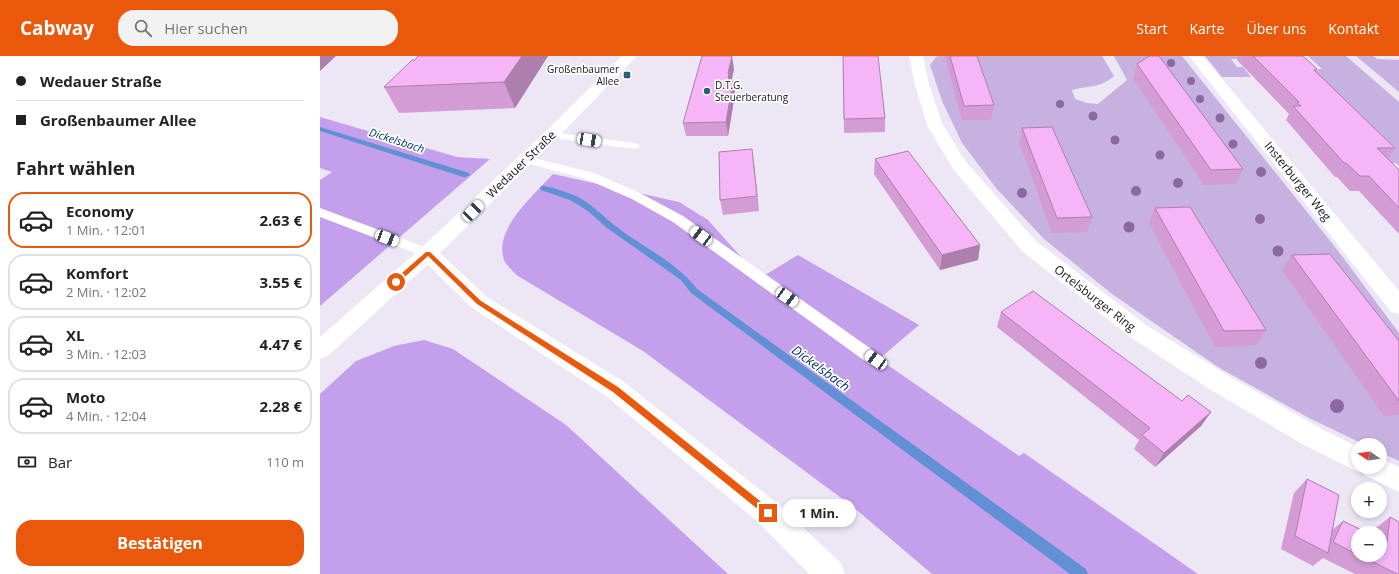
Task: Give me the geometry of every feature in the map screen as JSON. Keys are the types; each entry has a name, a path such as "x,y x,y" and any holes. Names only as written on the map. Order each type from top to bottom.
{"street":[{"name":"Wedauer Straße","path":"320,350 428,253 526,160 630,56"},
{"name":"Ortelsburger Ring","path":"916,56 922,85 935,125 959,165 1029,246 1138,331 1226,387 1312,437 1351,456"},
{"name":"Insterburger Weg","path":"1196,56 1399,306"},
{"path":"428,253 479,302 616,390 768,513 830,574"},
{"path":"1387,474 1399,480"}],"lane":[{"path":"551,135 634,146"},
{"path":"526,160 590,176 636,196 671,215 876,360"},
{"path":"320,212 428,253"}],"shaded area":[{"path":"937,56 1102,56 1114,76 1099,85 1072,90 1075,99 1087,103 1098,104 1127,80 1114,56 1182,56 1339,252 1399,333 1399,461 1387,455 1387,438 1351,438 1309,418 1218,367 1112,294 1044,239 996,188 962,143 942,101 930,65"},
{"path":"1205,56 1291,56 1291,58 1231,59 1237,67 1243,67 1251,77 1222,77"},
{"path":"1308,56 1346,56 1399,102 1399,166 1396,163 1390,164 1303,70 1322,69"},
{"path":"1356,56 1373,56 1377,59 1399,60 1399,92"},
{"path":"320,117 457,157 490,159 320,306 320,180 332,172 320,168"},
{"path":"553,174 679,202 708,220 760,278 798,255 919,325 879,359 1019,456 1024,453 1198,574 932,574 852,506 643,351 518,276 506,264 502,248 504,236 510,224 527,202"},
{"path":"424,340 453,349 566,425 728,574 320,574 320,394 356,361 394,346"}],"building":[{"path":"418,56 522,56 504,82 384,87"},
{"path":"702,56 732,56 728,73 728,81 733,81 726,122 683,123"},
{"path":"843,56 878,56 885,118 844,119"},
{"path":"950,56 977,56 994,105 964,106"},
{"path":"1149,56 1159,56 1243,169 1211,170 1137,64"},
{"path":"1253,56 1303,56 1317,69 1314,70 1395,148 1377,148 1399,170 1399,208 1369,176 1360,176 1346,163 1344,163 1293,106 1301,106 1297,102 1299,102"},
{"path":"1052,127 1092,217 1057,218 1022,128"},
{"path":"752,149 757,196 720,200 719,152"},
{"path":"908,151 980,245 942,255 875,159"},
{"path":"1190,207 1266,330 1224,331 1155,208"},
{"path":"1330,254 1399,341 1399,401 1292,255"},
{"path":"1033,291 1182,401 1188,395 1211,412 1164,453 1142,435 1150,428 1001,312"},
{"path":"1307,479 1339,495 1328,553 1295,536"},
{"path":"1390,517 1399,522 1399,574 1373,562 1387,562 1387,542"},
{"path":"1343,521 1353,526 1351,526 1351,551 1333,542"}],"waterway":[{"name":"Dickelsbach","path":"320,129 466,175"},
{"name":"Dickelsbach","path":"544,188 573,198 591,209 610,226 684,278 694,291 1081,574"}],"place":[{"name":"Großenbaumer Allee","path":"627,75"},
{"name":"D.T.G. Steuerberatung","path":"707,91"}],"route":[{"path":"396,282 428,253 479,302 616,390 768,513"}]}
